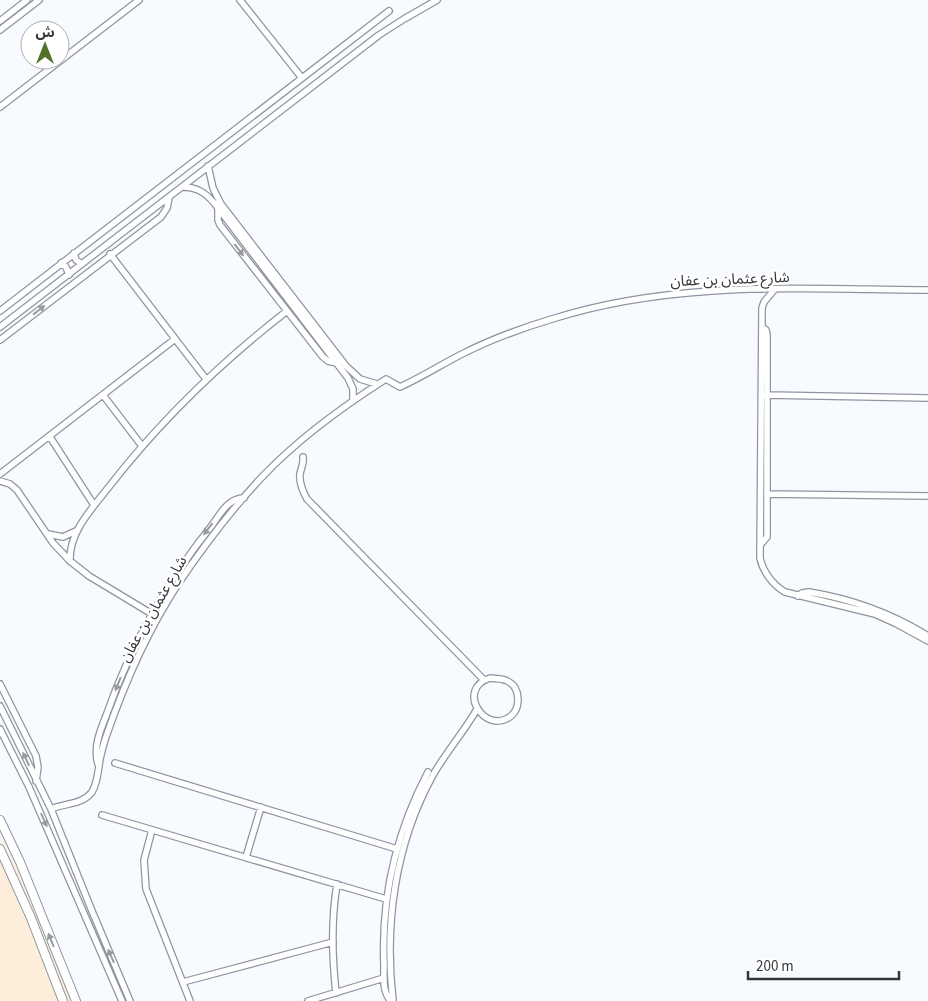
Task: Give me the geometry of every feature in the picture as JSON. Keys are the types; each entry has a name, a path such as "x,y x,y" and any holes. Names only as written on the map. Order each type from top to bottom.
{"street":[{"path":"0,21 27,0"},
{"path":"0,30 39,0"},
{"path":"0,107 139,0"},
{"path":"0,327 380,35 437,0"},
{"path":"243,1 302,78"},
{"path":"0,311 389,11"},
{"path":"208,166 213,188 221,204 340,358 360,379 377,384"},
{"path":"183,187 194,188 203,192 218,208 337,363 352,385 353,401"},
{"path":"0,340 161,216 167,208 168,198"},
{"path":"218,208 220,225 323,357 328,361 337,363"},
{"path":"74,254 76,260 82,264"},
{"path":"110,254 206,379"},
{"path":"61,264 66,268 69,275"},
{"path":"775,289 763,305 762,327 768,335 764,395 760,544 761,562 765,573 781,590 789,594 875,614 928,641"},
{"name":"شارع عثمان بن عفان","path":"51,809 80,802 95,785 103,745 116,709 150,634 192,563 262,476 320,425 377,384 386,379 400,387 466,352 546,321 584,310 645,297 676,292 708,290 928,290"},
{"path":"70,561 71,545 77,530 94,505 142,446 206,379 237,351 287,311"},
{"path":"0,474 176,339"},
{"path":"103,395 142,446"},
{"path":"764,395 928,398"},
{"path":"760,544 767,537 768,494 764,395"},
{"path":"50,437 94,505"},
{"path":"303,458 304,463 300,473 300,483 307,499 484,680"},
{"path":"0,481 10,484 17,490 58,549 70,561 89,576 152,614"},
{"path":"768,494 928,496"},
{"path":"98,767 96,756 97,744 111,702 152,614 188,557 225,508 233,500 244,498"},
{"path":"48,534 63,537 77,530"},
{"path":"798,596 809,592 854,602 899,619 928,636"},
{"path":"490,678 505,680 514,685 518,694 516,710 505,719 498,720 485,717 477,709 474,696 478,685 484,680 490,678"},
{"path":"0,684 36,756 38,768 36,781"},
{"path":"0,706 51,809 130,1001"},
{"path":"392,1001 390,919 403,848 417,808 428,786 448,751 477,709"},
{"path":"0,729 30,787 122,1001"},
{"path":"115,763 398,849"},
{"path":"392,1001 385,992 384,978 383,942 386,899 410,809 428,772"},
{"path":"246,858 261,807"},
{"path":"102,815 386,899"},
{"path":"0,820 20,862 76,1001"},
{"path":"152,830 144,860 146,889 190,1001"},
{"path":"0,849 31,918 63,1001"},
{"path":"336,993 333,942 334,902 337,884"},
{"path":"183,982 333,942"},
{"path":"308,1001 384,978"}],"shaded area":[{"path":"0,837 18,871 71,1001 0,1001"}]}
